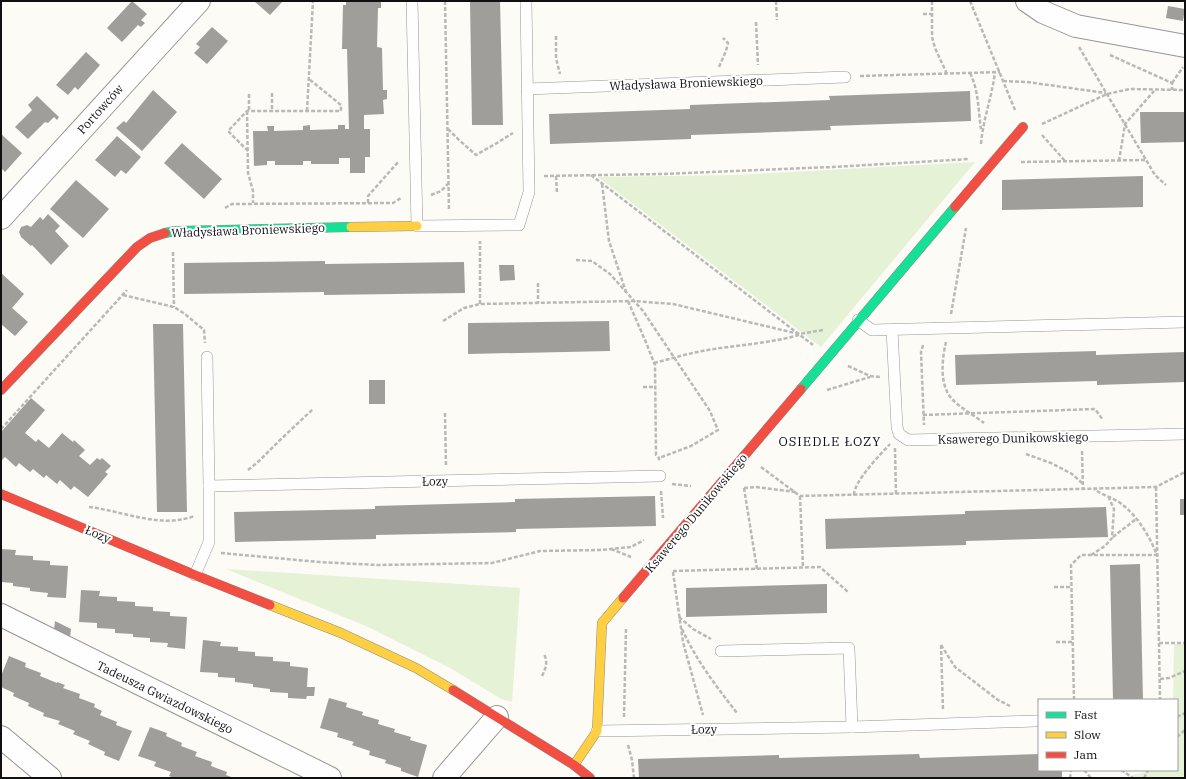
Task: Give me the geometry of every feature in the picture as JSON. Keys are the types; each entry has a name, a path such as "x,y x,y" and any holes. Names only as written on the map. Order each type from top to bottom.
{"street":[{"name":"Portowców","path":"1,218 199,1"},
{"path":"1040,7 1076,26 1185,46"},
{"name":"Ksawerego Dunikowskiego","path":"597,731 602,623 647,572 858,320 1023,127"},
{"name":"Władysława Broniewskiego","path":"1,390 136,248 149,238 160,233 175,231 417,226"},
{"name":"Łozy","path":"1,494 195,575 341,633 416,668 574,765 590,778"},
{"name":"Tadeusza Gwiazdowskiego","path":"1,615 330,778"},
{"path":"444,778 497,717"},
{"path":"574,765 597,731"},
{"path":"1,736 50,778"}],"lane":[{"path":"412,1 417,226"},
{"name":"Władysława Broniewskiego","path":"417,226 519,225 529,192 526,1"},
{"name":"Władysława Broniewskiego","path":"528,89 845,77"},
{"path":"858,320 872,330 1185,322"},
{"path":"892,330 897,427 899,434"},
{"path":"195,575 209,542 207,357"},
{"name":"Ksawerego Dunikowskiego","path":"899,434 908,440 1185,434"},
{"name":"Łozy","path":"209,486 660,476"},
{"path":"721,651 849,648 852,727"},
{"name":"Łozy","path":"597,731 626,735 707,729 852,727 1035,721"}],"path":[{"path":"307,111 313,1"},
{"path":"446,1 450,226"},
{"path":"776,1 777,20"},
{"path":"932,1 932,37 935,48 947,74"},
{"path":"970,1 1023,127 1035,127 1107,94 1130,89 1185,90"},
{"path":"923,14 932,14"},
{"path":"756,22 758,80"},
{"path":"556,36 556,58 567,88"},
{"path":"720,82 719,66 728,43 723,38"},
{"path":"1078,45 1156,176 1166,185"},
{"path":"1109,54 1172,83"},
{"path":"1172,90 1172,83 1185,64"},
{"path":"980,145 994,83 995,72"},
{"path":"845,77 1000,72"},
{"path":"970,73 975,83 978,97 982,131"},
{"path":"248,151 228,131 248,111 341,111 341,105 309,79"},
{"path":"1003,81 1027,82 1107,94"},
{"path":"1119,161 1125,124 1155,90"},
{"path":"272,93 272,111"},
{"path":"249,94 248,173 253,191 253,203 393,203"},
{"path":"448,129 476,154 498,143 528,122"},
{"path":"1035,127 1065,162"},
{"path":"529,176 661,174 972,159"},
{"path":"1018,162 1146,160"},
{"path":"368,203 368,196 400,161"},
{"path":"590,175 828,356 870,376 894,377"},
{"path":"556,176 557,193"},
{"path":"602,184 609,241 627,294"},
{"path":"966,222 949,329 944,350 943,373 945,388 951,398 959,405 972,413 1017,450 1034,458 1051,463 1072,474 1082,483"},
{"path":"480,225 480,304"},
{"path":"173,246 174,307"},
{"path":"576,260 592,261 610,274 643,311 710,411 718,430 691,446 659,458"},
{"path":"538,283 538,303"},
{"path":"1,429 128,289"},
{"path":"123,295 174,307 185,314 204,330 207,357"},
{"path":"628,301 654,363 656,446"},
{"path":"443,321 464,308 480,304 633,301 673,304 799,334"},
{"path":"654,363 701,351 747,345 826,330"},
{"path":"924,440 921,352 923,345 926,343"},
{"path":"643,387 654,387"},
{"path":"235,485 242,475 259,461 279,440 313,409"},
{"path":"923,415 1095,409 1107,426 1108,436"},
{"path":"445,413 447,481"},
{"path":"896,494 894,450 899,434"},
{"path":"854,495 854,489 867,469 899,434"},
{"path":"1081,436 1083,489"},
{"path":"745,455 800,496 1156,487 1185,472"},
{"path":"739,462 757,569"},
{"path":"1156,487 1160,699"},
{"path":"1093,489 1123,505 1142,526 1150,538 1157,555"},
{"path":"661,490 667,548"},
{"path":"800,496 804,568"},
{"path":"1110,498 1114,509 1112,538"},
{"path":"86,506 163,521 189,518 195,515"},
{"path":"1090,555 1105,546 1112,538 1136,519"},
{"path":"205,552 319,562 377,564 492,562 540,551 601,550 630,546 651,537"},
{"path":"1074,699 1071,566 1081,555 1157,555"},
{"path":"647,572 820,567 848,592"},
{"path":"668,576 673,571"},
{"path":"673,571 683,642 707,729"},
{"path":"1054,587 1072,587"},
{"path":"679,616 693,629 713,640 721,651"},
{"path":"626,625 626,735 634,778"},
{"path":"680,625 702,666 748,729"},
{"path":"1056,642 1073,642"},
{"path":"1159,643 1185,642"},
{"path":"943,724 940,645 955,667 998,700 1035,721"},
{"path":"542,676 546,667 546,659 544,654"},
{"path":"1160,679 1169,678 1185,671"},
{"path":"1122,771 1133,778"}],"green space":[{"path":"975,162 821,347 598,177 734,175"},
{"path":"226,569 520,588 512,702 501,699 452,669 366,626"},
{"path":"1174,644 1185,644 1185,778 1124,778 1148,771 1178,771 1178,699 1173,699"}],"building":[{"path":"132,1 147,14 141,20 145,23 141,27 138,25 122,42 107,28"},
{"path":"254,1 283,1 270,15"},
{"path":"346,1 381,1 381,8 378,8 377,47 382,48 383,90 387,90 387,99 383,100 384,114 364,115 364,129 370,129 370,157 365,157 365,173 350,173 350,158 339,158 339,164 311,164 311,161 303,161 303,165 275,165 275,161 267,161 267,165 254,166 253,131 268,131 267,126 274,126 274,131 303,130 303,126 310,125 310,130 338,129 338,125 345,125 345,129 349,129 347,49 342,49 343,5 346,5"},
{"path":"470,1 500,1 503,125 472,125"},
{"path":"1168,6 1185,9 1183,21 1166,18"},
{"path":"212,27 228,41 207,64 194,53 200,47 196,44"},
{"path":"86,52 100,65 78,90 75,87 68,95 56,85"},
{"path":"153,90 177,112 142,151 116,128 124,121 126,123"},
{"path":"970,91 971,121 830,126 831,130 691,135 691,139 550,144 549,114 690,109 690,105 830,100 829,96"},
{"path":"37,96 59,117 57,120 54,117 48,123 45,122 28,139 15,127 32,110 28,105"},
{"path":"1140,112 1185,112 1185,142 1141,143"},
{"path":"1,134 22,153 5,172 1,168"},
{"path":"117,136 141,157 126,174 121,170 115,177 95,160"},
{"path":"182,143 222,179 204,199 164,163"},
{"path":"1143,176 1143,207 1002,210 1002,180"},
{"path":"76,180 109,209 83,238 50,209"},
{"path":"48,214 60,226 55,231 69,246 51,265 32,245 31,246 21,237 19,232 21,227 27,225 31,227 40,217 43,220"},
{"path":"325,261 325,264 464,262 465,293 324,295 324,292 184,294 184,263"},
{"path":"499,265 514,265 515,280 500,281"},
{"path":"1,273 24,294 12,308 28,322 15,336 1,324"},
{"path":"609,321 610,351 468,354 468,323"},
{"path":"153,324 183,324 187,512 157,512"},
{"path":"1096,351 1096,355 1185,352 1185,382 1097,385 1097,381 956,385 955,355"},
{"path":"369,380 385,380 385,404 369,404"},
{"path":"31,398 45,410 25,433 36,442 38,439 49,448 62,433 73,442 74,440 85,450 79,456 90,465 97,458 100,460 102,458 111,466 105,472 108,474 88,497 74,486 71,490 60,480 57,484 46,475 44,478 33,469 30,472 19,463 16,467 5,457 2,460 1,459 1,432"},
{"path":"655,496 656,526 516,529 516,532 376,535 376,539 235,542 234,512 375,509 375,506 515,502 515,499"},
{"path":"1180,499 1185,499 1185,515 1180,515"},
{"path":"1106,507 1108,537 966,541 966,545 826,549 825,519 965,514 965,511"},
{"path":"1,549 16,550 15,555 33,556 33,560 50,561 50,565 68,566 66,598 47,597 48,593 30,591 30,588 13,586 13,583 1,582"},
{"path":"1140,564 1143,699 1113,699 1110,565"},
{"path":"827,584 827,613 686,617 686,588"},
{"path":"81,590 100,591 99,596 117,597 117,601 135,602 135,606 153,607 153,611 170,612 170,616 187,617 185,649 167,647 168,643 150,642 150,638 133,637 133,634 115,633 115,629 97,628 97,623 79,622"},
{"path":"55,621 71,629 70,637 54,630"},
{"path":"203,640 221,642 220,646 238,647 238,651 255,652 255,656 273,657 273,661 290,662 290,666 308,668 307,687 315,687 314,696 307,696 306,699 288,698 288,693 270,692 270,689 253,687 253,684 235,682 235,678 218,677 218,673 200,672"},
{"path":"9,656 26,663 25,667 41,673 40,676 65,685 63,688 80,694 79,698 95,704 94,707 102,711 100,715 117,722 116,725 132,731 119,761 104,755 105,752 88,744 90,741 73,734 75,731 58,724 60,721 43,716 44,713 28,706 29,703 13,696 14,693 1,687 1,676"},
{"path":"329,698 347,703 346,707 363,712 362,715 379,720 378,724 395,729 394,732 411,737 410,740 427,745 418,777 401,771 401,768 385,763 386,760 369,755 370,751 352,745 354,742 337,737 338,733 320,728"},
{"path":"150,727 167,733 166,736 182,743 181,746 197,752 195,756 212,762 211,766 227,772 226,775 234,778 174,778 169,776 171,772 154,766 156,762 138,756"},
{"path":"919,754 920,758 1038,754 1038,771 1062,771 1062,778 639,778 638,759 779,755 779,758"}],"traffic: fast":[{"path":"801,389 955,207"},
{"path":"165,233 175,231 351,227"}],"traffic: slow":[{"path":"351,227 417,226"},
{"path":"574,765 597,731 602,623 623,598"},
{"path":"270,605 341,633 416,668 453,690"}],"traffic: jam":[{"path":"955,207 1023,127"},
{"path":"1,390 137,247 150,238 165,233"},
{"path":"623,598 801,389"},
{"path":"1,494 270,605"},
{"path":"453,690 574,765 590,778"}],"district":[{"name":"OSIEDLE ŁOZY","path":"830,441"}]}
